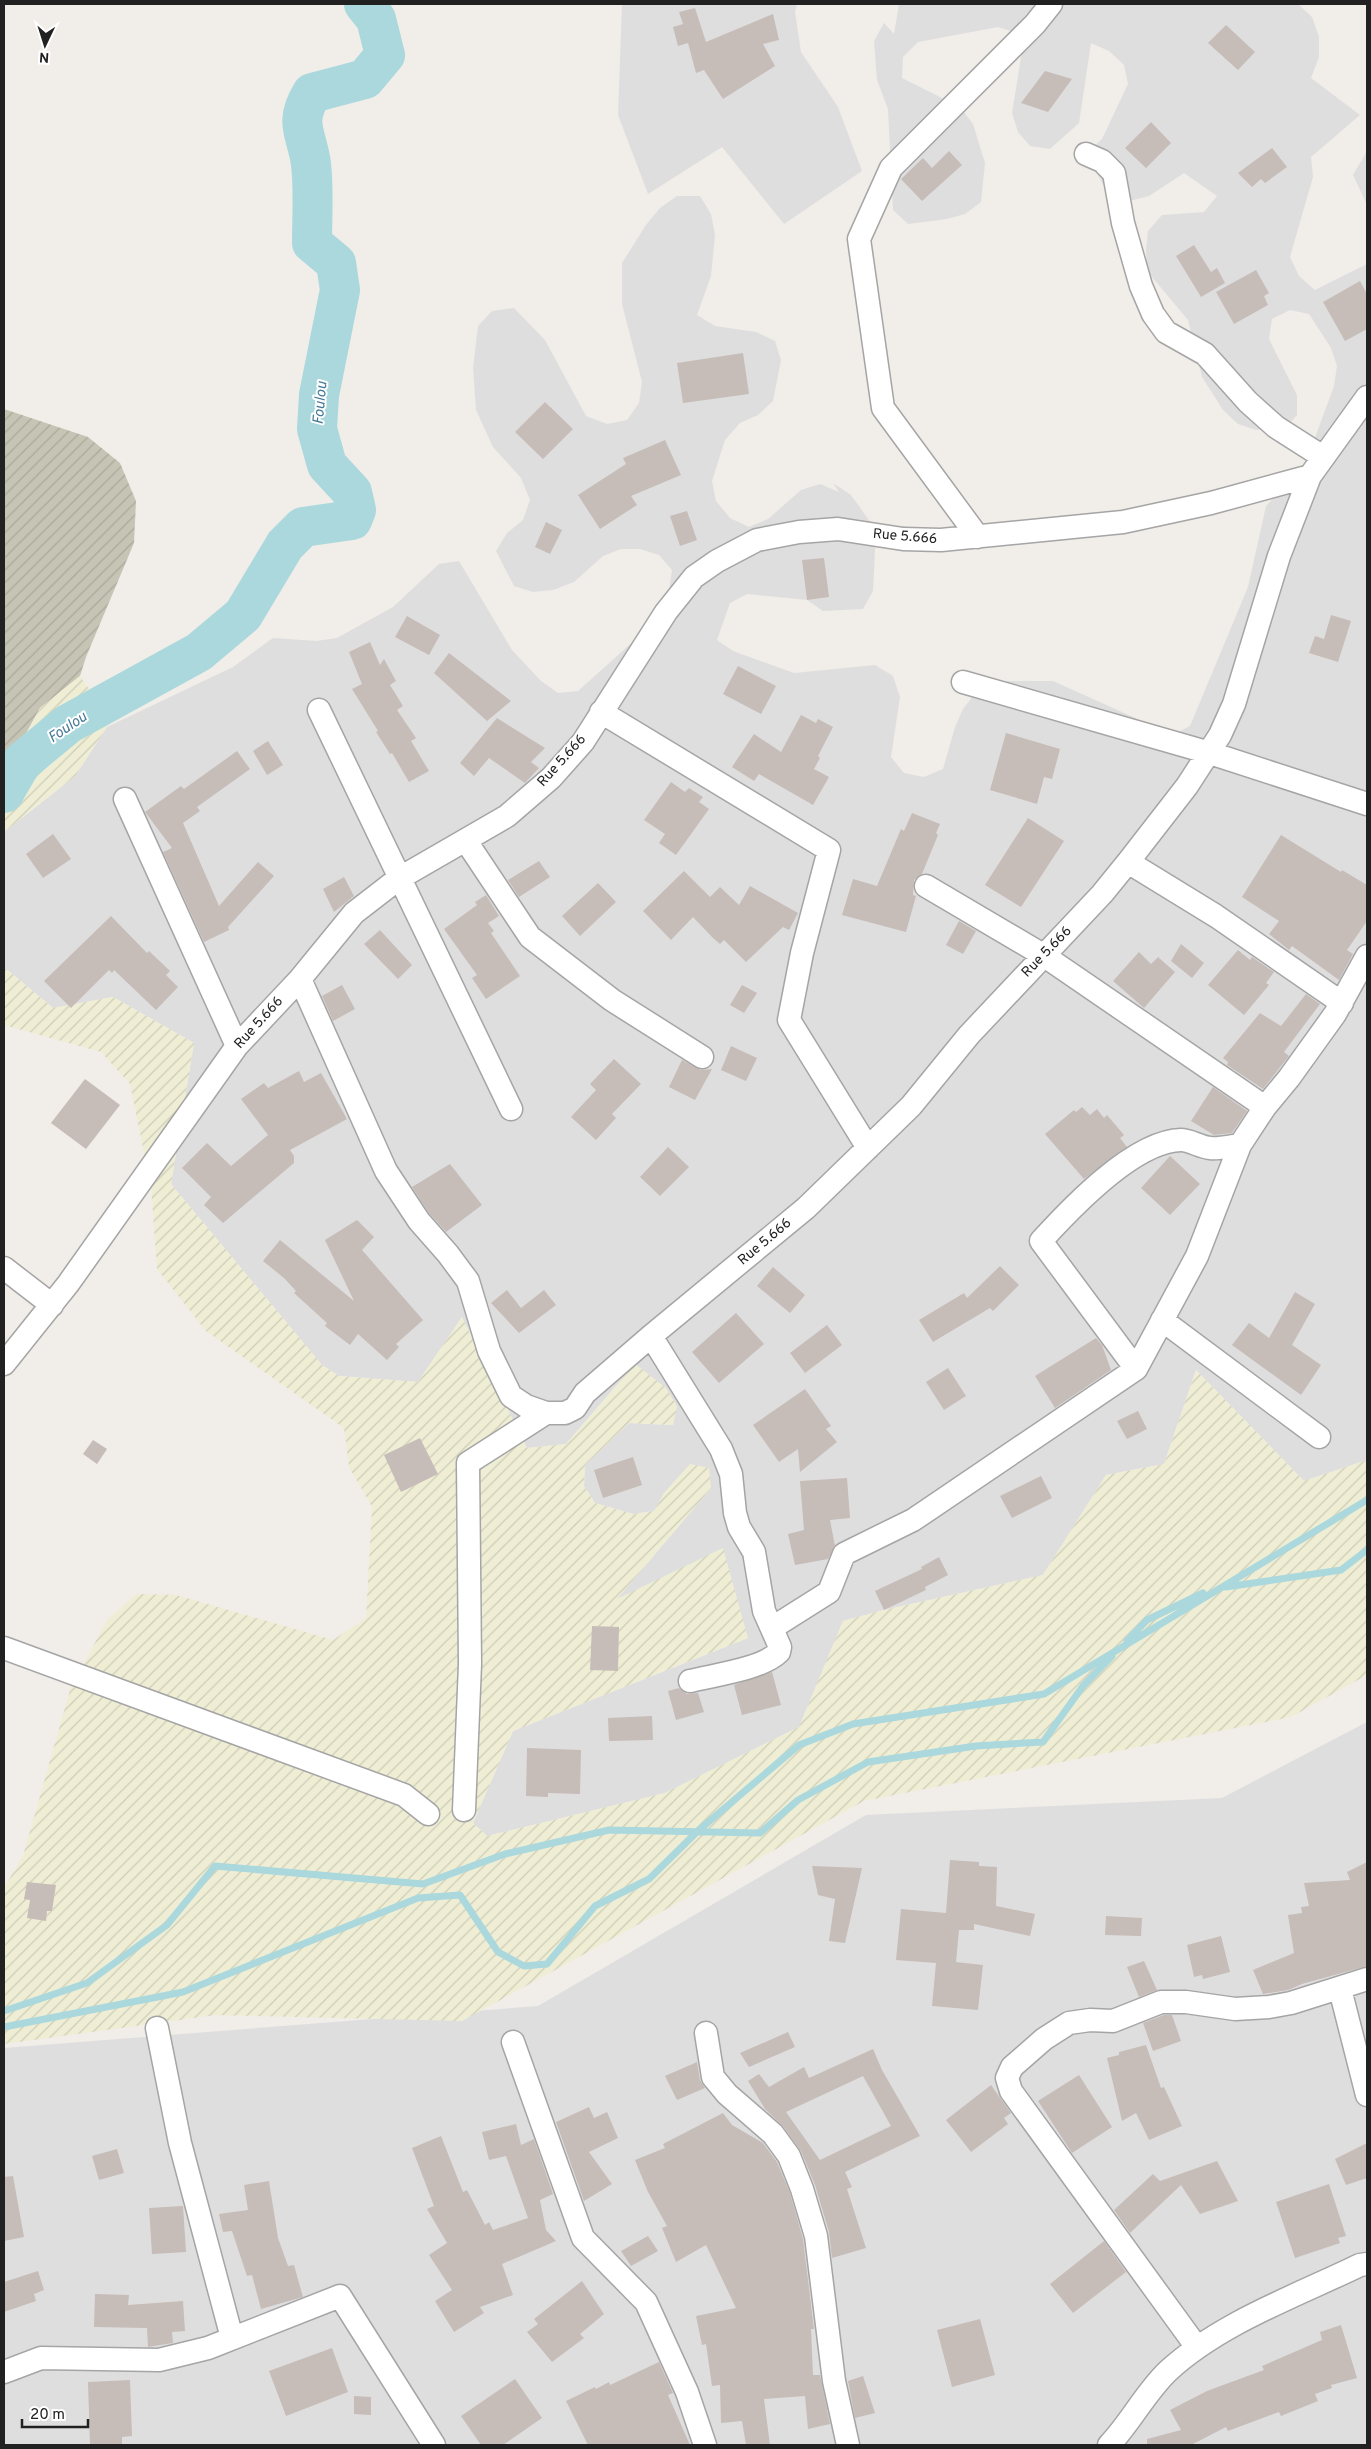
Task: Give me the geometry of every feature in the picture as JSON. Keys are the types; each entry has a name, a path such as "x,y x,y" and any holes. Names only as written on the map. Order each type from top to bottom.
{"street":[{"path":"978,537 883,408 858,239 891,168 1035,24 1051,4"},
{"path":"1086,154 1102,161 1114,173 1123,223 1141,286 1153,314 1166,332 1205,354 1248,402 1276,427 1323,457"},
{"name":"Rue 5.666","path":"546,1413 565,1413 575,1408 585,1393 806,1208 911,1106 969,1035 1102,894 1210,753 1234,704 1279,556 1310,476 1323,457 1364,409"},
{"name":"Rue 5.666","path":"4,1364 52,1305 238,1046 300,980 354,913 398,879 507,816 552,778 583,742 666,612 694,577 717,561 756,540 799,532 838,528 903,539 940,540 1123,522 1211,503 1310,476"},
{"path":"963,682 1210,753 1367,804"},
{"path":"319,710 398,879 511,1109"},
{"path":"601,712 829,850 802,954 789,1020 868,1148"},
{"path":"125,799 238,1046"},
{"path":"466,841 530,937 612,1000 702,1057"},
{"path":"1128,862 1216,916 1342,1003"},
{"path":"926,886 1043,955 1264,1107"},
{"path":"772,1628 829,1592 844,1554 913,1520 1136,1369 1197,1256 1240,1145 1264,1107 1289,1078 1342,1003 1367,958"},
{"path":"300,980 386,1171 419,1221 448,1254 468,1281 489,1351 511,1396 526,1406 546,1413"},
{"path":"1136,1369 1041,1241 1072,1207 1094,1187 1128,1162 1160,1145 1181,1140 1211,1148 1240,1145"},
{"path":"4,1268 52,1305"},
{"path":"1162,1320 1319,1437"},
{"path":"651,1336 721,1449 732,1474 735,1513 739,1528 754,1552 760,1594 780,1647 779,1652 774,1658 760,1664 690,1681"},
{"path":"464,1810 470,1664 468,1463 546,1413"},
{"path":"4,1648 404,1795 428,1814"},
{"path":"1196,2346 1011,2091 1007,2078 1012,2067 1044,2039 1069,2023 1090,2020 1113,2021 1160,2002 1186,2002 1235,2009 1269,2007 1291,2003 1367,1979"},
{"path":"1340,1988 1367,2095"},
{"path":"157,2028 180,2143 232,2338"},
{"path":"706,2033 713,2077 727,2094 772,2134 789,2156 802,2189 816,2236 834,2381 848,2445"},
{"path":"513,2042 583,2238 646,2302 687,2392 705,2445"},
{"path":"1109,2445 1166,2372 1196,2346 1256,2314 1360,2265 1367,2264"},
{"path":"4,2372 41,2358 159,2360 208,2348 340,2296 434,2445"}],"shaded area":[{"path":"622,4 797,4 795,12 801,52 838,107 862,171 784,224 722,147 648,194 618,115"},
{"path":"899,4 1298,4 1312,17 1319,37 1319,57 1311,78 1360,115 1311,157 1313,177 1290,257 1299,276 1315,290 1367,264 1367,1460 1304,1481 1196,1370 1164,1464 1106,1475 1043,1575 884,1610 843,1621 799,1727 665,1793 487,1836 473,1823 513,1731 748,1638 616,1600 711,1488 664,1493 654,1511 633,1514 595,1503 584,1486 585,1465 629,1423 672,1425 635,1364 566,1444 527,1448 462,1317 418,1382 339,1376 322,1365 171,1184 194,1043 113,997 53,1008 4,967 4,832 75,776 107,727 233,667 273,638 316,641 337,638 393,607 439,564 459,561 512,650 541,681 558,693 578,691 666,612 672,570 659,555 640,549 621,549 603,556 574,582 553,590 533,592 514,586 496,551 507,533 523,520 530,500 521,478 493,447 476,410 473,368 478,326 492,311 514,308 545,340 586,416 607,424 627,420 639,403 642,382 622,304 622,263 646,225 660,208 677,196 700,196 711,214 715,235 711,276 697,315 715,326 756,332 775,341 781,360 773,401 758,415 740,423 725,440 712,481 716,501 730,518 749,527 768,519 801,490 820,484 839,492 833,483 851,495 876,530 873,591 863,609 823,611 807,600 747,594 730,603 717,640 733,651 794,673 875,665 893,676 900,697 891,757 904,773 924,777 943,769 955,727 963,709 977,691 1007,681 1053,681 1173,735 1190,726 1248,587 1266,506 1306,462 1334,386 1337,366 1331,348 1309,314 1290,310 1272,319 1269,339 1297,395 1297,415 1282,432 1276,427 1256,430 1238,424 1223,410 1202,377 1188,320 1147,271 1146,250 1148,231 1162,215 1204,212 1217,196 1184,173 1149,196 1129,201 1110,197 1086,154 1102,139 1128,84 1124,65 1109,51 1091,43 1079,123 1050,149 1030,146 1018,132 1012,113 1022,51 1017,33 998,27 918,42 903,57 902,78 960,107 973,124 985,163 981,202 965,214 947,219 908,224 893,210 888,109 877,80 874,41 884,23 894,34"},
{"path":"1367,151 1367,205 1353,175"},
{"path":"4,409 88,437 120,463 136,501 134,543 86,657 80,676 40,708 4,774"},
{"path":"1367,1722 1367,2445 4,2445 4,2048 538,2006 866,1815 1222,1798"}],"green space":[{"path":"80,676 92,693 107,727 75,776 4,832 4,774 40,708"},
{"path":"4,967 53,1008 113,997 194,1043 171,1184 322,1365 339,1376 418,1382 462,1317 527,1448 566,1444 635,1364 666,1388 677,1406 673,1425 629,1423 585,1465 584,1486 595,1503 633,1514 654,1511 664,1493 690,1464 709,1468 711,1488 617,1599 723,1548 748,1638 513,1731 473,1823 487,1836 665,1793 799,1727 843,1621 884,1610 1043,1575 1106,1475 1164,1464 1196,1370 1304,1481 1367,1460 1367,1675 1291,1717 864,1801 462,2021 216,2015 4,2044 4,1888 23,1856 70,1690 107,1620 136,1594 176,1595 333,1640 366,1618 372,1507 349,1467 344,1428 206,1331 157,1269 151,1187 130,1084 101,1052 4,1025"}],"building":[{"path":"695,8 706,42 773,14 779,40 763,44 775,66 723,99 704,70 696,73 688,43 678,46 673,27 683,24 679,12"},
{"path":"1226,25 1255,52 1238,70 1208,43"},
{"path":"1045,71 1072,79 1048,112 1021,103"},
{"path":"1151,122 1171,143 1146,168 1125,148"},
{"path":"1272,148 1287,167 1265,183 1261,179 1252,187 1238,173"},
{"path":"949,151 962,165 922,201 901,179 923,158 932,168"},
{"path":"1194,245 1211,272 1217,268 1225,283 1201,297 1176,256"},
{"path":"1256,270 1269,293 1264,296 1268,305 1234,324 1216,292"},
{"path":"1360,281 1367,294 1367,329 1345,341 1323,302"},
{"path":"743,353 749,394 683,403 677,363"},
{"path":"545,402 573,429 543,459 515,432"},
{"path":"665,440 681,475 631,496 637,505 600,529 578,495 626,464 623,458"},
{"path":"687,511 697,540 680,546 670,516"},
{"path":"546,522 562,530 550,554 535,547"},
{"path":"824,558 829,597 807,600 802,560"},
{"path":"1331,615 1351,621 1338,662 1309,653 1315,636 1324,639"},
{"path":"407,616 440,635 429,655 395,637"},
{"path":"370,642 380,665 384,659 396,681 390,685 403,706 397,710 416,738 411,741 429,771 409,782 392,753 390,754 376,732 378,731 352,689 362,684 349,652"},
{"path":"449,653 511,701 487,721 434,673"},
{"path":"738,666 776,686 761,714 723,694"},
{"path":"801,715 816,723 818,719 833,727 818,756 820,758 814,769 829,777 813,805 759,774 754,781 732,767 754,734 781,752"},
{"path":"497,718 545,748 531,762 539,768 525,783 489,758 474,776 460,763"},
{"path":"1006,733 1060,749 1052,779 1044,777 1037,804 990,790"},
{"path":"268,741 283,765 267,775 253,751"},
{"path":"237,751 250,769 197,807 200,811 183,823 219,906 258,862 274,876 228,927 229,930 204,942 163,852 172,848 145,812 181,786 184,789"},
{"path":"671,782 685,792 689,788 703,797 699,802 709,809 676,855 659,843 665,834 644,820"},
{"path":"912,813 940,824 936,833 938,835 922,874 914,880 913,895 916,896 906,932 842,915 853,879 877,886 901,829 904,831"},
{"path":"1028,818 1064,841 1021,907 985,885"},
{"path":"53,834 71,859 43,878 26,854"},
{"path":"1281,835 1341,872 1342,870 1367,885 1367,921 1347,950 1353,954 1339,980 1292,946 1289,950 1269,934 1279,921 1242,897"},
{"path":"539,861 550,877 519,897 508,880"},
{"path":"684,871 710,897 720,887 739,905 750,886 798,913 789,930 783,927 746,962 724,940 720,944 693,917 671,940 643,911"},
{"path":"344,877 354,896 334,912 323,889"},
{"path":"598,883 616,902 580,936 562,916"},
{"path":"486,895 499,916 488,923 494,931 491,933 520,976 486,999 472,978 477,975 444,929 477,905 475,902"},
{"path":"111,916 147,953 149,951 170,971 166,975 178,987 156,1010 114,970 112,973 109,970 71,1008 44,981"},
{"path":"959,921 976,931 963,954 946,945"},
{"path":"380,930 412,965 398,979 364,944"},
{"path":"1181,944 1204,963 1192,978 1171,961"},
{"path":"1238,950 1250,960 1252,957 1274,972 1266,983 1269,985 1244,1015 1208,985"},
{"path":"1139,952 1151,964 1158,957 1175,972 1144,1008 1113,981"},
{"path":"342,985 355,1009 333,1021 322,996"},
{"path":"742,985 757,993 744,1013 730,1005"},
{"path":"1306,994 1320,1004 1284,1052 1289,1056 1263,1089 1227,1065 1228,1062 1223,1058 1260,1013 1281,1026"},
{"path":"731,1046 757,1058 746,1081 721,1070"},
{"path":"614,1059 641,1084 612,1114 616,1118 596,1140 571,1117 596,1090 590,1084"},
{"path":"682,1060 701,1070 712,1069 695,1100 669,1087"},
{"path":"299,1071 304,1082 321,1073 347,1119 290,1150 294,1156 294,1163 223,1223 204,1205 211,1197 182,1168 207,1143 231,1166 268,1135 241,1099 264,1083 268,1088"},
{"path":"85,1079 120,1105 86,1149 51,1123"},
{"path":"1213,1087 1247,1111 1232,1133 1214,1135 1191,1121"},
{"path":"1082,1107 1090,1115 1097,1109 1104,1118 1107,1115 1124,1135 1120,1138 1127,1147 1084,1179 1045,1134 1074,1110 1076,1112"},
{"path":"668,1147 689,1167 660,1196 640,1177"},
{"path":"1170,1156 1200,1184 1170,1215 1141,1188"},
{"path":"450,1164 482,1205 446,1232 429,1213 412,1187"},
{"path":"357,1220 374,1237 362,1250 423,1320 396,1344 399,1347 387,1360 358,1334 350,1345 325,1326 327,1323 294,1293 296,1291 284,1278 263,1261 280,1240 354,1301 325,1240"},
{"path":"1000,1266 1019,1285 993,1311 990,1308 933,1342 919,1320 964,1293 967,1298"},
{"path":"773,1267 805,1295 790,1313 757,1286"},
{"path":"507,1290 521,1308 544,1290 556,1305 519,1333 491,1303"},
{"path":"1295,1292 1315,1304 1292,1345 1321,1365 1301,1395 1232,1345 1249,1323 1269,1338"},
{"path":"736,1313 764,1344 719,1383 692,1352"},
{"path":"827,1325 842,1345 805,1373 790,1353"},
{"path":"1096,1338 1102,1345 1111,1370 1055,1408 1035,1376"},
{"path":"948,1368 966,1396 944,1410 926,1382"},
{"path":"805,1389 831,1426 826,1429 837,1442 800,1472 798,1449 779,1462 753,1425"},
{"path":"1138,1411 1147,1429 1127,1439 1117,1421"},
{"path":"420,1438 438,1474 401,1492 384,1455"},
{"path":"93,1440 107,1449 97,1464 83,1454"},
{"path":"633,1457 642,1485 603,1498 594,1470"},
{"path":"1041,1476 1052,1498 1012,1518 1000,1496"},
{"path":"847,1478 850,1518 830,1520 835,1546 828,1559 795,1565 788,1534 804,1530 800,1481"},
{"path":"939,1557 948,1575 925,1587 926,1590 884,1610 875,1591 922,1569 921,1567"},
{"path":"592,1626 619,1627 618,1671 590,1670"},
{"path":"772,1672 781,1705 742,1715 734,1685"},
{"path":"679,1688 687,1694 698,1693 704,1712 676,1720 668,1691"},
{"path":"652,1716 653,1740 609,1741 608,1718"},
{"path":"527,1748 581,1750 580,1794 548,1793 548,1797 526,1796"},
{"path":"950,1860 979,1862 979,1866 997,1867 996,1906 1035,1914 1030,1936 974,1924 974,1930 959,1930 956,1962 983,1965 978,2010 932,2006 936,1963 896,1960 901,1909 946,1913"},
{"path":"1367,1862 1367,1966 1302,1984 1288,1990 1263,1994 1253,1970 1294,1953 1288,1915 1302,1913 1301,1907 1309,1906 1304,1883 1350,1880 1347,1872"},
{"path":"812,1866 862,1868 845,1943 829,1941 835,1899 818,1895"},
{"path":"27,1882 56,1885 52,1911 47,1911 46,1921 27,1918 30,1900 24,1899"},
{"path":"1106,1916 1142,1918 1141,1936 1105,1935"},
{"path":"1221,1936 1230,1972 1203,1979 1202,1975 1194,1977 1187,1945"},
{"path":"1144,1961 1157,1990 1139,1997 1127,1967"},
{"path":"1164,2015 1172,2015 1181,2041 1153,2051 1143,2023"},
{"path":"788,2032 795,2047 749,2067 740,2053"},
{"path":"1146,2045 1161,2088 1164,2087 1182,2126 1149,2140 1136,2113 1122,2121 1107,2058 1119,2055 1119,2052"},
{"path":"873,2049 882,2070 920,2136 845,2172 852,2187 847,2189 866,2248 832,2258 829,2232 815,2185 801,2151 783,2126 765,2109 748,2081 759,2074 769,2087 804,2067 809,2078","holes":["863,2076 891,2126 820,2160 786,2112"]},
{"path":"697,2062 700,2080 705,2088 677,2100 665,2076"},
{"path":"1079,2075 1112,2127 1072,2153 1038,2101"},
{"path":"991,2085 1011,2113 1004,2118 1008,2124 971,2152 946,2120"},
{"path":"589,2107 594,2118 607,2112 618,2138 589,2152 612,2184 584,2201 556,2122"},
{"path":"723,2113 732,2125 763,2143 777,2162 790,2193 803,2239 814,2329 811,2329 813,2375 820,2375 830,2424 808,2429 805,2396 764,2399 770,2445 746,2445 742,2421 721,2423 720,2385 712,2386 706,2344 702,2345 696,2316 736,2308 706,2245 676,2262 662,2228 667,2226 648,2192 635,2160 665,2148 663,2144"},
{"path":"516,2124 521,2145 534,2139 553,2194 540,2200 546,2230 556,2241 502,2264 513,2295 480,2307 484,2313 454,2332 435,2301 452,2290 429,2255 447,2243 427,2209 434,2206 412,2148 441,2136 463,2192 467,2190 485,2225 489,2222 493,2230 528,2218 506,2156 489,2160 482,2132"},
{"path":"1367,2143 1367,2178 1346,2185 1335,2159"},
{"path":"117,2149 124,2173 99,2180 92,2156"},
{"path":"1217,2161 1238,2201 1200,2214 1181,2185 1130,2233 1114,2210 1153,2174 1160,2181"},
{"path":"13,2176 24,2237 4,2241 4,2177"},
{"path":"269,2181 278,2238 288,2266 294,2265 303,2297 261,2309 252,2275 247,2276 232,2231 223,2232 219,2214 248,2210 244,2185"},
{"path":"1329,2184 1346,2236 1338,2238 1340,2243 1295,2258 1276,2202"},
{"path":"183,2206 186,2252 152,2254 149,2208"},
{"path":"648,2236 658,2251 631,2266 621,2251"},
{"path":"1104,2241 1126,2272 1073,2313 1050,2284"},
{"path":"38,2271 44,2290 34,2294 36,2301 4,2312 4,2282"},
{"path":"582,2281 604,2314 580,2334 584,2338 552,2362 527,2332 538,2324 534,2319"},
{"path":"95,2294 129,2295 128,2305 183,2301 185,2331 172,2332 173,2343 148,2347 147,2328 94,2327"},
{"path":"980,2319 995,2375 952,2387 937,2330"},
{"path":"1341,2325 1357,2378 1331,2385 1332,2388 1315,2394 1318,2401 1281,2416 1279,2412 1228,2431 1226,2427 1191,2445 1147,2445 1147,2439 1181,2430 1170,2410 1207,2391 1264,2370 1262,2366 1322,2340 1320,2332"},
{"path":"332,2348 348,2392 286,2416 269,2371"},
{"path":"659,2362 673,2393 668,2395 690,2445 588,2445 566,2401 595,2387 596,2389 609,2382 610,2385"},
{"path":"863,2376 875,2413 855,2418 848,2381"},
{"path":"515,2379 542,2418 503,2445 481,2445 461,2416"},
{"path":"130,2380 132,2436 122,2437 122,2445 90,2445 88,2382"},
{"path":"354,2396 371,2397 371,2415 354,2414"}],"waterway":[{"name":"Foulou","path":"4,793 22,762 68,724 199,652 243,615 285,545 303,527 352,520 356,510 352,492 327,465 317,429 319,395 340,290 336,263 312,243 312,174 302,121 306,104 312,93 365,79 385,55 376,19 364,4"},
{"path":"4,2027 183,1992 418,1898 460,1895 498,1952 524,1966 547,1964 595,1906 649,1879 699,1830 799,1745 853,1724 1044,1694 1367,1500"},
{"path":"1226,1587 1341,1570 1367,1550"},
{"path":"1127,1641 1147,1620 1203,1593"},
{"path":"4,2011 87,1983 167,1925 215,1866 423,1884 505,1854 609,1830 760,1833 798,1800 868,1762 976,1746 1043,1742 1083,1686 1112,1656"}]}
